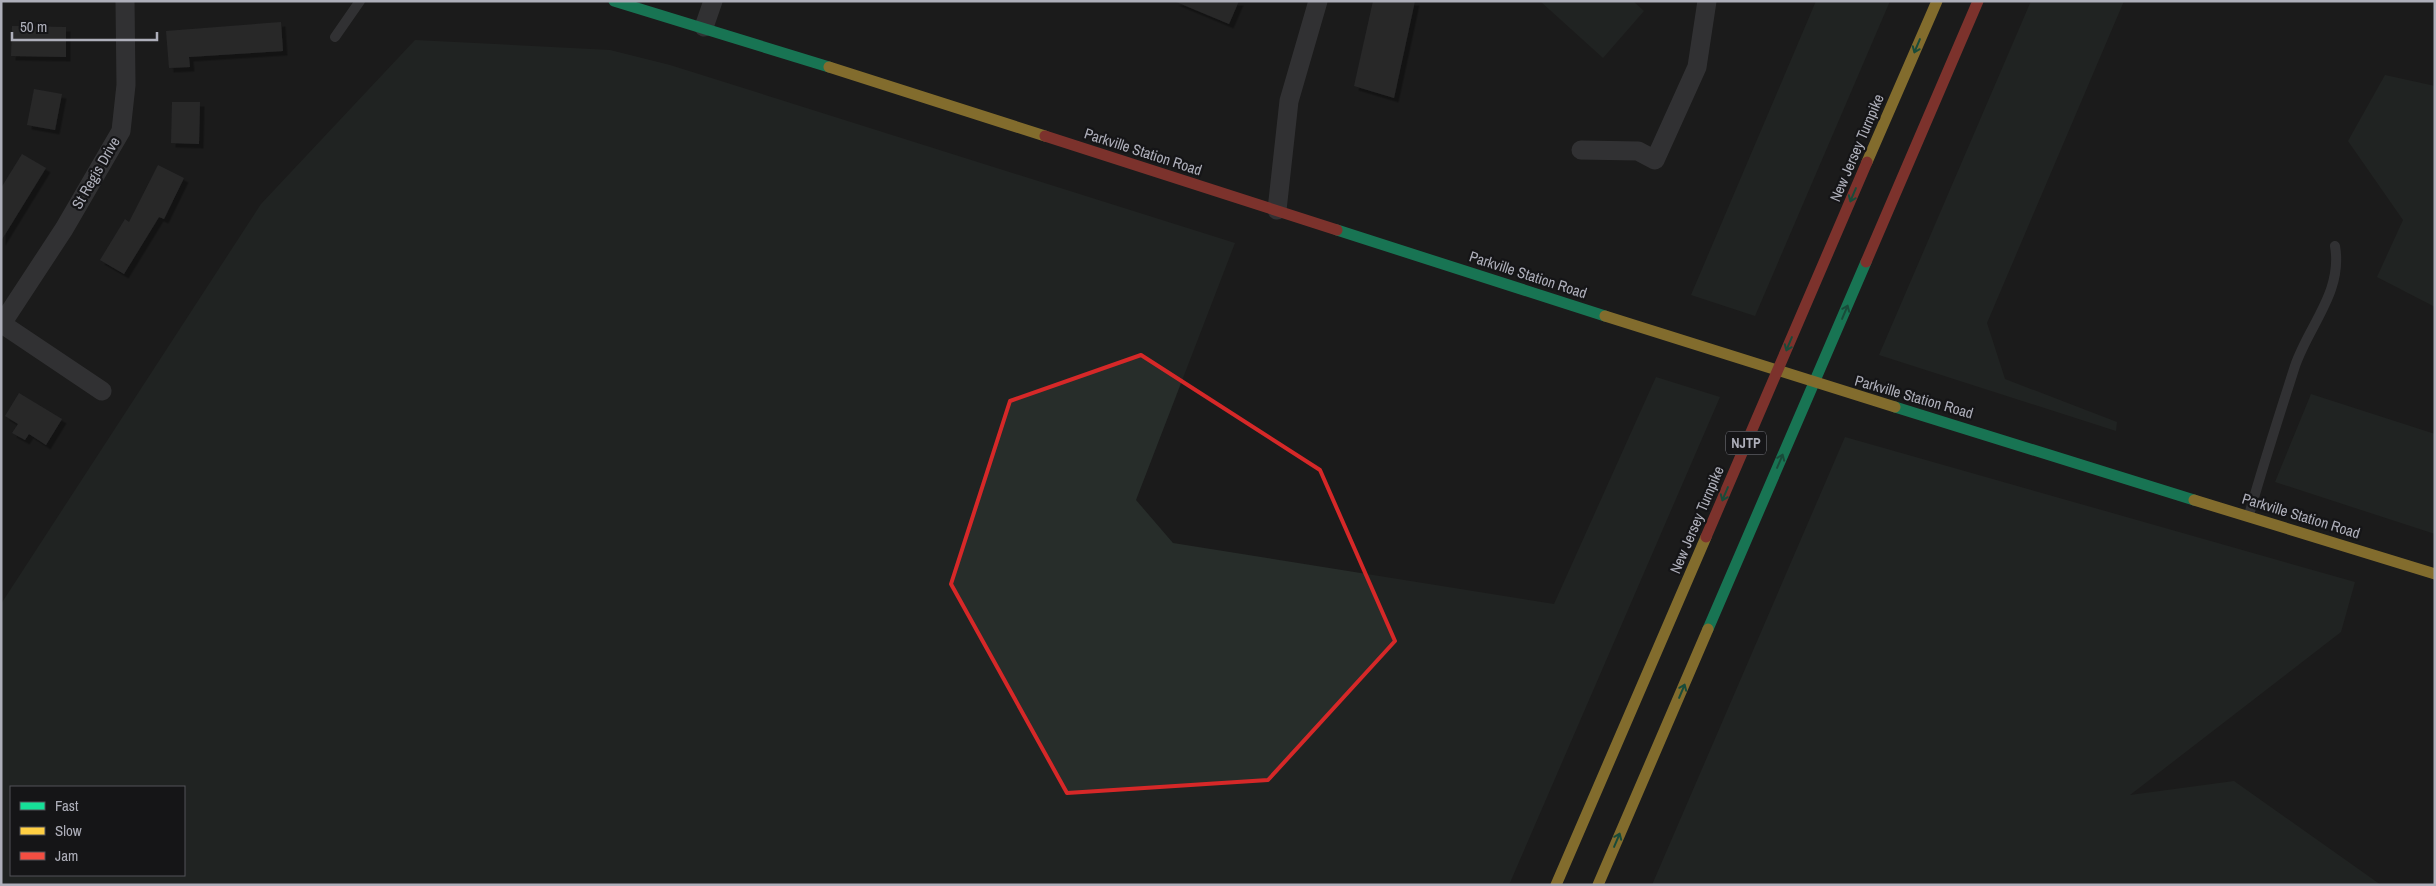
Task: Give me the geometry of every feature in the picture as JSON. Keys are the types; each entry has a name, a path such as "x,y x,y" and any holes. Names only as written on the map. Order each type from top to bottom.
{"main road":[{"name":"Parkville Station Road","path":"614,1 704,27 1725,355 2249,515 2435,574"},
{"name":"New Jersey Turnpike","path":"1556,885 1937,1"},
{"name":"NJTP","path":"1598,885 1978,1"}],"street":[{"name":"St Regis Drive","path":"2,324 64,229 121,131 126,85 125,1"},
{"path":"704,27 713,1"},
{"path":"1278,210 1289,101 1318,1"},
{"path":"1581,150 1638,151 1655,160 1697,67 1707,1"},
{"path":"2,324 102,391"}],"lane":[{"path":"335,37 360,1"},
{"path":"2249,515 2296,365 2324,308 2336,274 2338,262 2335,246"}],"highlighted area":[{"path":"1141,355 1320,470 1395,641 1268,780 1067,793 951,584 1010,401"}],"shaded area":[{"path":"1540,1 1633,1 1644,11 1603,58"},
{"path":"1816,1 1890,1 1755,316 1691,295"},
{"path":"2031,1 2124,1 1987,323 2005,379 2117,422 2116,431 1879,355"},
{"path":"415,40 610,50 670,65 1235,243 1136,500 1173,543 1554,604 1656,377 1720,397 1509,885 1,885 1,604 261,204"},
{"path":"2385,75 2435,86 2435,307 2377,277 2403,220 2348,141"},
{"path":"2311,394 2435,434 2435,534 2275,482"},
{"path":"1845,437 2355,582 2341,632 2130,795 2234,781 2381,885 1652,885"}],"building":[{"path":"1174,1 1239,1 1229,24"},
{"path":"1373,1 1415,1 1394,98 1354,86"},
{"path":"281,22 283,51 189,57 190,67 169,68 166,31"},
{"path":"12,26 66,27 66,57 11,56"},
{"path":"34,89 62,94 55,130 27,125"},
{"path":"172,102 200,102 199,144 171,143"},
{"path":"22,154 46,168 1,241 1,188"},
{"path":"158,165 184,178 164,219 159,217 124,274 100,260 125,219 129,222"},
{"path":"19,393 62,419 46,445 29,434 25,440 12,433 18,424 5,416"}],"traffic: fast":[{"path":"614,1 829,67"},
{"path":"1337,230 1605,316"},
{"path":"1708,629 1866,262"},
{"path":"1895,407 2194,500"}],"traffic: slow":[{"path":"1867,162 1937,1"},
{"path":"829,67 1045,136"},
{"path":"1605,316 1895,407"},
{"path":"2194,500 2435,574"},
{"path":"1556,885 1706,537"},
{"path":"1598,885 1708,629"}],"traffic: jam":[{"path":"1866,262 1978,1"},
{"path":"1045,136 1337,230"},
{"path":"1706,537 1867,162"}]}
